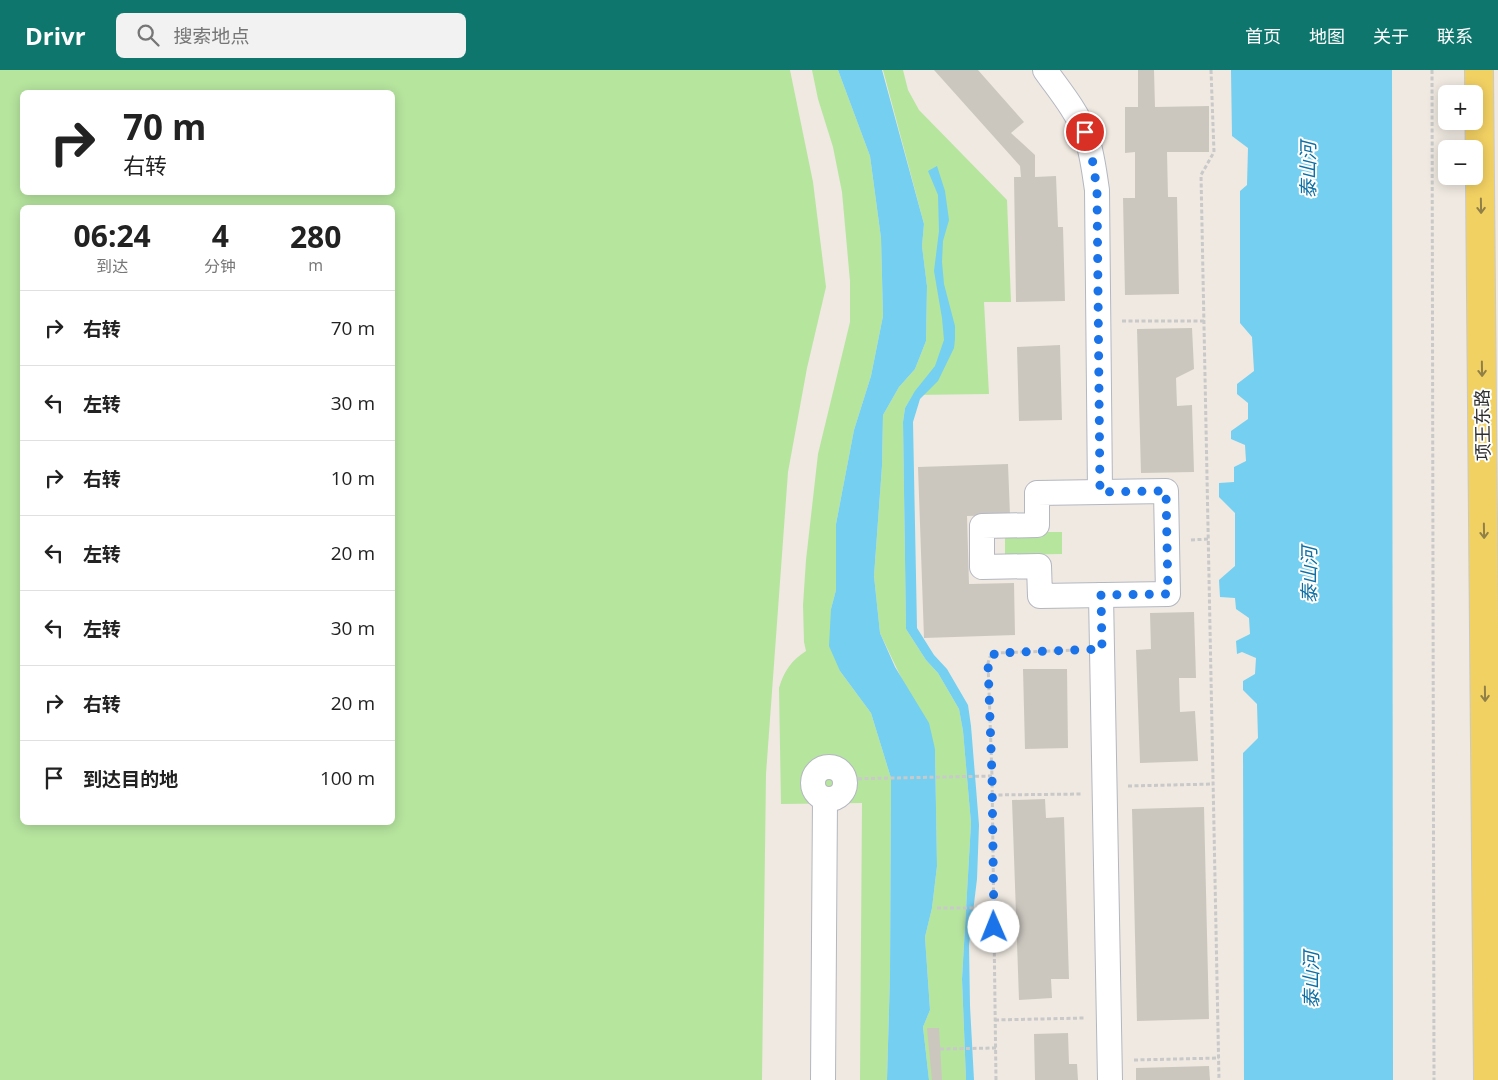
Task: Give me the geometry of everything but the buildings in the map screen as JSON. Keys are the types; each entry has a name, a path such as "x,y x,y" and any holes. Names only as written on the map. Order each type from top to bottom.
{"main road":[{"name":"项王东路","path":"1480,70 1488,1080"}],"lane":[{"path":"1045,70 1085,132 1093,163 1097,190 1100,492"},
{"path":"1166,491 1168,594 1101,595 1040,596 1039,566 982,567 982,526 1037,525 1037,493 1166,491"},
{"path":"1101,595 1110,1070"},
{"path":"823,1080 825,799 836,798 841,795 846,784 845,779"}],"path":[{"path":"1211,70 1214,152 1201,175 1219,1080"},
{"path":"1432,70 1434,1080"},
{"path":"1098,321 1204,321"},
{"path":"996,1080 992,776 988,663 990,657 996,653 1102,649"},
{"path":"845,779 992,776"},
{"path":"992,795 1214,784"},
{"path":"937,908 994,908"},
{"path":"995,1020 1109,1017"},
{"path":"940,1049 996,1048"},
{"path":"1110,1070 1219,1058"}],"green space":[{"path":"0,70 790,70 813,182 826,287 807,368 788,472 766,774 762,1080 0,1080"},
{"path":"812,70 838,70 870,156 881,238 883,316 871,376 854,430 836,524 836,590 831,609 840,671 871,713 891,778 890,975 887,1080 860,1080 862,803 781,804 779,688 783,676 789,667 806,651 803,605 818,454 850,322 850,281 842,192 833,147 818,99"},
{"path":"883,70 903,70 908,90 919,110 1007,200 1011,302 984,302 989,394 913,395 905,408 903,422 906,629 926,660 938,673 959,709 963,731 971,823 962,979 966,1080 929,1080 923,1027 930,1010 925,937 932,908 937,866 935,749 880,633 874,576 882,466 883,415 899,387 915,369 926,341 927,286 922,246 924,224"},
{"path":"1005,532 1062,532 1062,554 1005,555"}],"water":[{"path":"838,70 882,70 924,224 922,246 927,286 926,341 915,369 899,387 883,415 882,466 874,576 880,633 895,667 929,723 935,749 937,866 932,908 925,937 930,1010 923,1027 929,1080 887,1080 890,975 891,778 871,713 840,671 829,646 831,609 836,590 836,524 854,430 871,376 883,316 881,238 870,156"},
{"name":"泰山河","path":"1231,70 1392,70 1393,1080 1244,1080 1243,753 1258,738 1257,704 1243,690 1243,681 1255,674 1256,658 1242,652 1237,654 1236,641 1250,634 1249,618 1236,609 1235,598 1220,597 1219,580 1235,566 1235,513 1219,497 1219,483 1234,482 1234,467 1246,461 1245,445 1231,439 1231,431 1248,419 1248,403 1237,394 1237,384 1254,371 1252,337 1240,323 1240,191 1247,185 1248,148 1232,136"},
{"path":"937,166 945,191 949,220 943,241 942,262 944,284 955,326 955,339 954,348 938,381 920,399 913,422 917,628 934,655 947,669 968,705 971,726 979,825 977,879 969,945 974,1080 966,1080 962,979 971,823 963,731 959,709 938,673 926,660 906,629 903,422 905,408 915,391 935,366 944,340 934,271 939,231 938,195 928,171"}],"route":[{"path":"994,927 988,663 990,657 996,653 1102,649 1101,595 1168,594 1166,491 1100,492 1097,190 1093,163 1085,132"}]}
